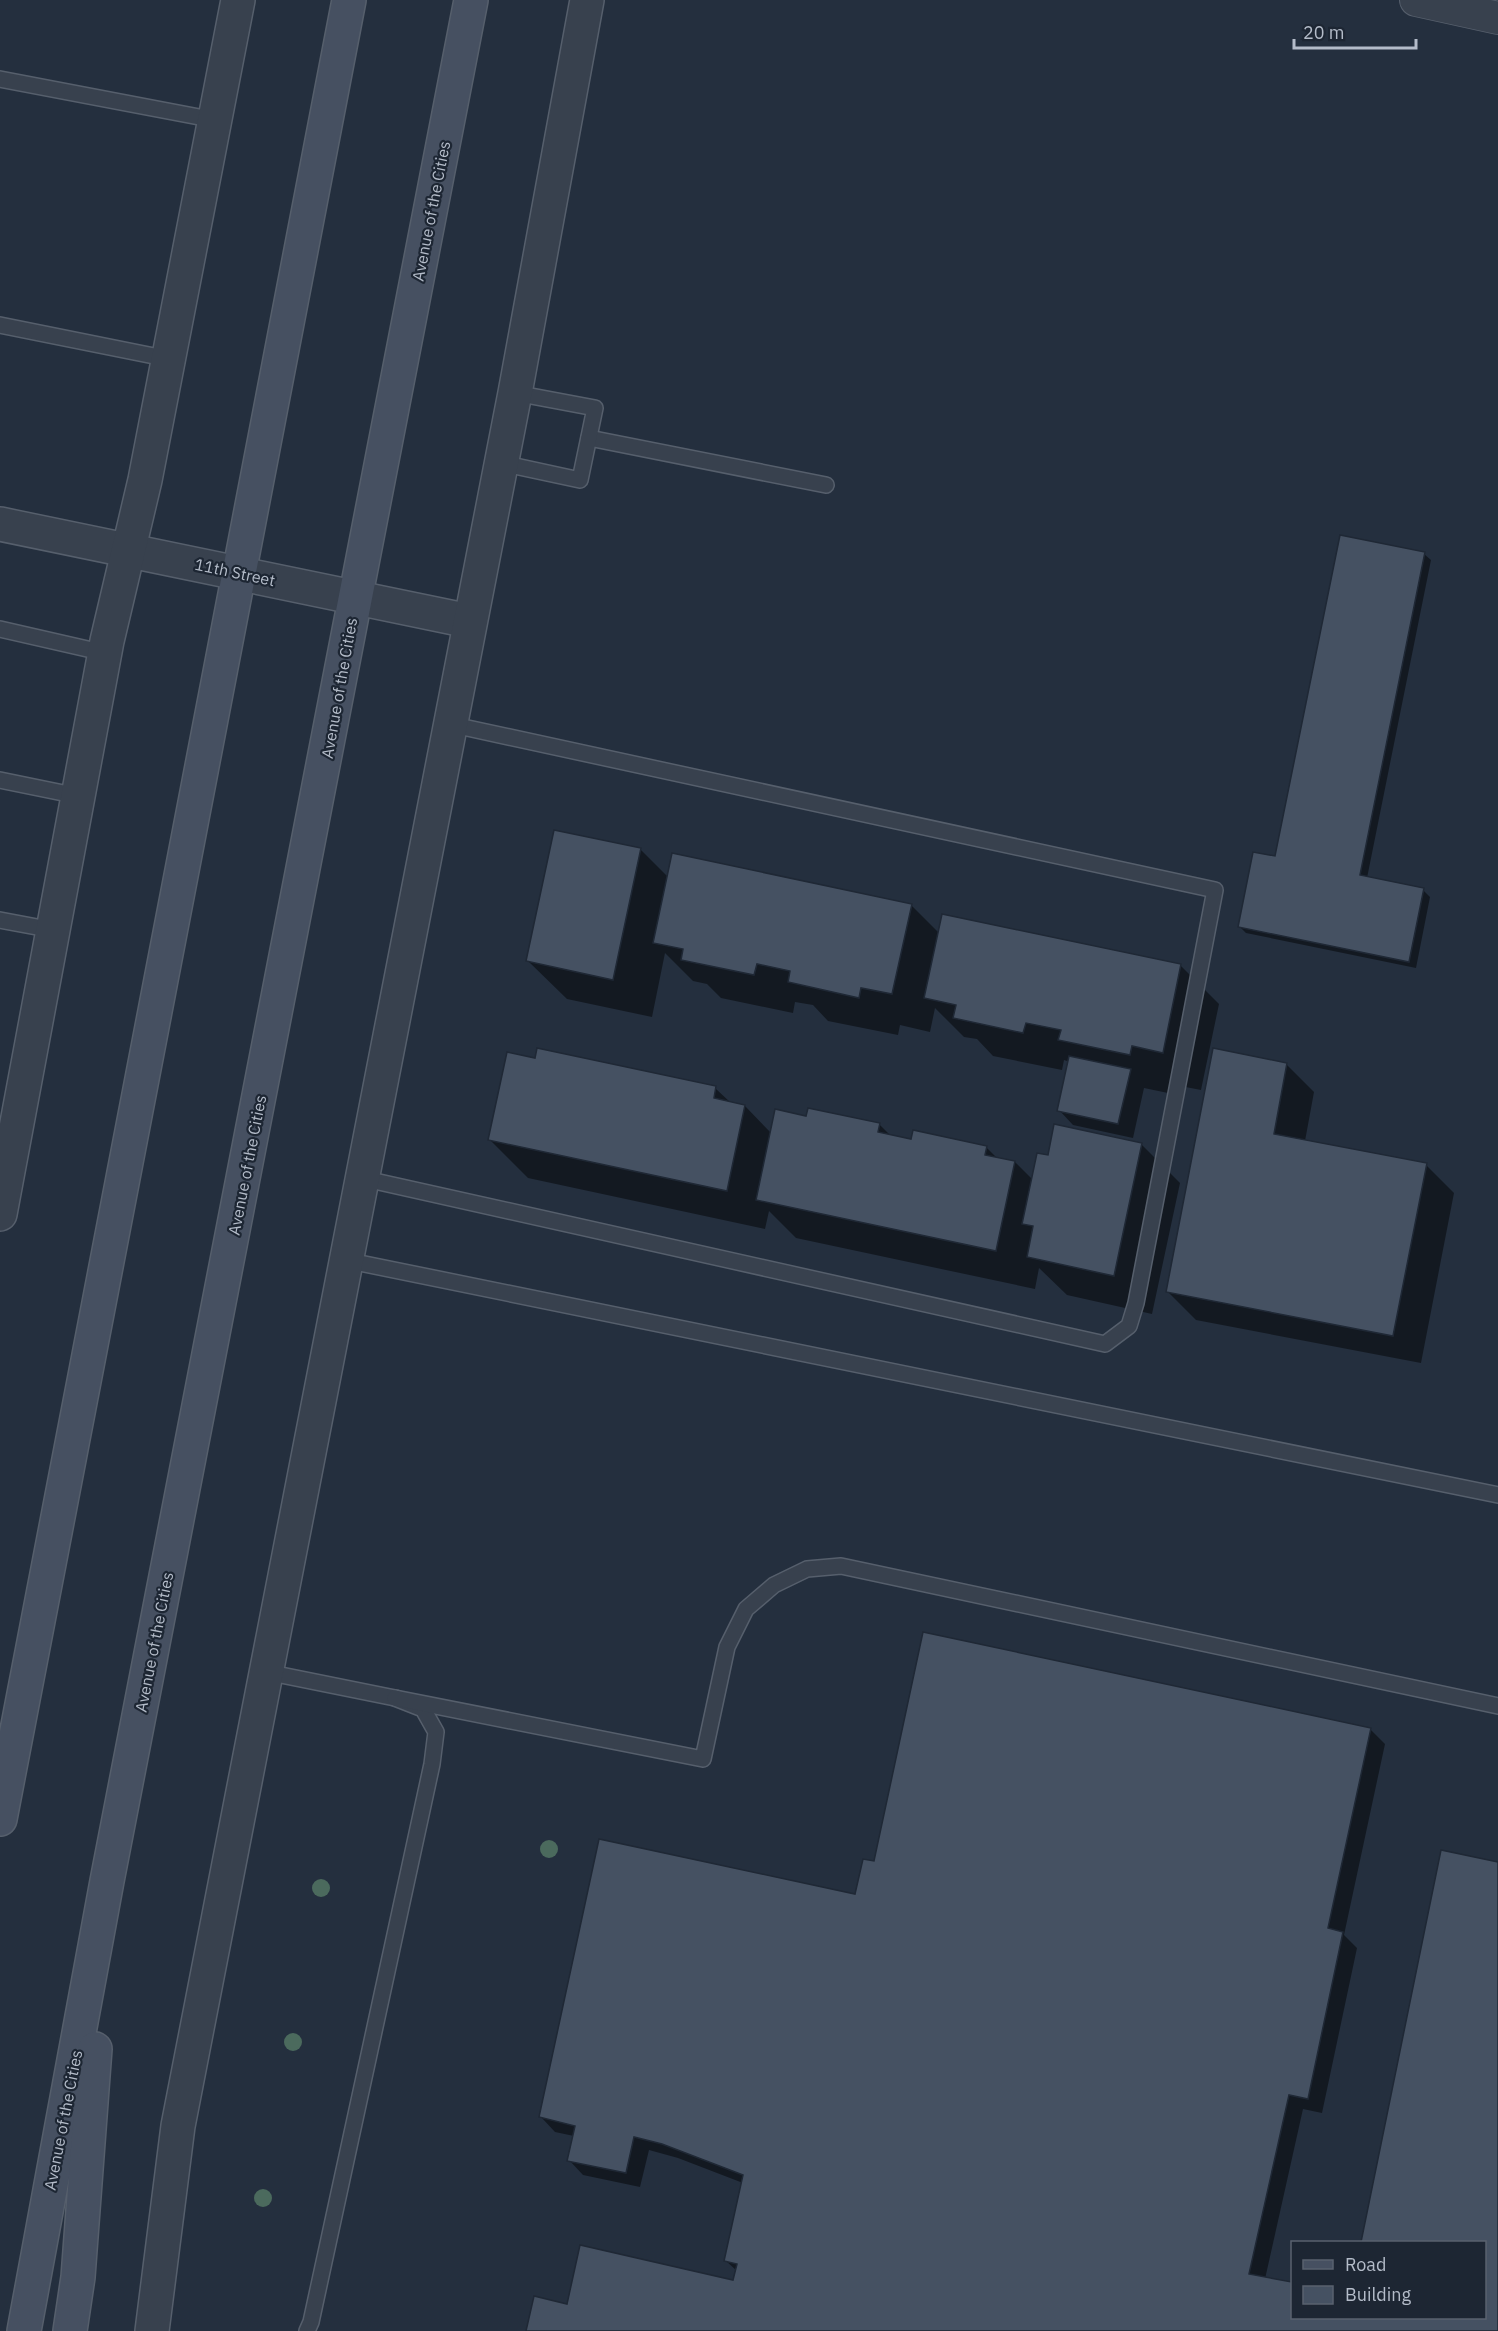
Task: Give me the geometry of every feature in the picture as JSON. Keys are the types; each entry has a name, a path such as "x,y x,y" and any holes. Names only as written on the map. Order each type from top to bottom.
{"main road":[{"path":"0,1819 349,0"},
{"name":"Avenue of the Cities","path":"24,2331 107,1881 320,790 471,0"},
{"path":"70,2331 78,2277 107,1881"}],"street":[{"path":"0,1214 105,653 145,480 238,0"},
{"path":"152,2331 178,2126 515,393 587,0"},
{"path":"1416,0 1498,18"},
{"name":"11th Street","path":"0,524 469,621"}],"lane":[{"path":"0,79 215,120"},
{"path":"0,325 169,359"},
{"path":"501,462 580,480 589,438 595,408 515,393"},
{"path":"589,438 826,485"},
{"path":"0,629 105,653"},
{"path":"361,1178 1105,1344 1129,1326 1136,1303 1215,890 449,724"},
{"path":"0,780 78,796"},
{"path":"0,920 53,930"},
{"path":"345,1260 1498,1495"},
{"path":"266,1672 704,1759 727,1647 746,1609 774,1585 807,1569 841,1566 1498,1706"},
{"path":"307,2331 311,2322 432,1764 436,1732 423,1709 395,1698"}],"building":[{"path":"1340,535 1425,552 1360,875 1424,888 1409,962 1238,927 1253,852 1275,856"},
{"path":"554,830 641,848 613,980 526,961"},
{"path":"672,853 912,904 892,994 861,988 859,998 788,982 790,971 757,964 754,975 681,960 683,949 653,943"},
{"path":"942,914 1181,964 1163,1053 1132,1046 1130,1055 1058,1040 1061,1030 1026,1023 1023,1033 953,1018 956,1005 924,998"},
{"path":"537,1048 716,1086 714,1098 745,1105 727,1191 488,1140 507,1052 535,1058"},
{"path":"1213,1048 1287,1063 1274,1134 1427,1163 1393,1336 1166,1292"},
{"path":"1069,1056 1131,1069 1118,1124 1057,1111"},
{"path":"808,1108 880,1123 878,1132 911,1139 913,1130 987,1146 985,1155 1015,1161 996,1251 756,1200 775,1109 806,1116"},
{"path":"1054,1124 1142,1143 1114,1276 1027,1257 1033,1226 1022,1224 1037,1153 1048,1155"},
{"path":"923,1632 1371,1728 1328,1928 1343,1932 1308,2099 1289,2095 1249,2274 1291,2282 1291,2319 1486,2319 1486,2241 1361,2241 1441,1850 1498,1862 1498,2331 526,2331 534,2296 567,2304 580,2245 733,2280 737,2264 724,2261 743,2175 662,2144 634,2137 626,2173 567,2161 575,2126 539,2117 599,1839 855,1894 863,1859 874,1861"}]}
